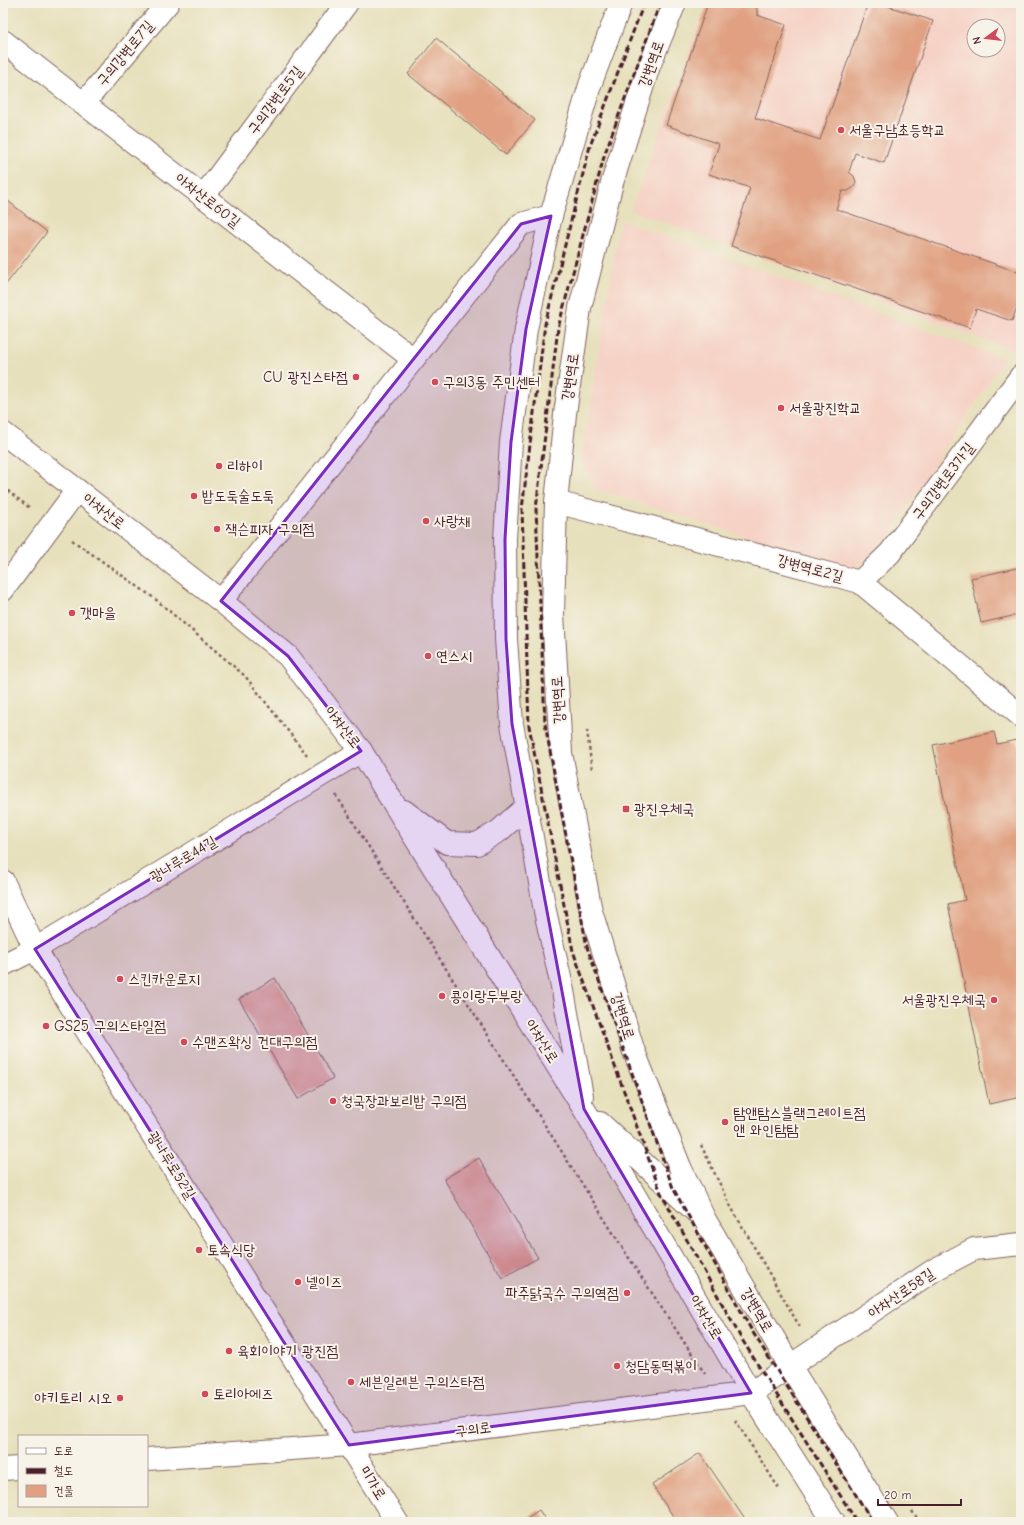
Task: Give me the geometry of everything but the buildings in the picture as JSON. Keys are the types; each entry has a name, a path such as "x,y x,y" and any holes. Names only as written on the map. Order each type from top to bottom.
{"street":[{"name":"구의강변로7길","path":"82,104 168,3"},
{"name":"구의강변로5길","path":"203,197 347,3"},
{"path":"584,1108 545,911 512,724 506,639 505,539 511,442 526,330 551,216 590,85 621,3"},
{"name":"강변역로","path":"676,3 649,66 612,183 580,308 565,414 556,502 553,614 561,753 590,911 633,1049 680,1167 704,1218 790,1366"},
{"name":"아차산로60길","path":"3,41 82,104 413,359"},
{"path":"221,601 521,224 551,216"},
{"name":"구의강변로3가길","path":"860,582 890,553 1021,376"},
{"name":"아차산로","path":"3,433 221,601 288,656 361,750 584,1108 751,1393 834,1522"},
{"path":"3,590 77,490"},
{"name":"강변역로2길","path":"556,502 860,582 1021,716"},
{"name":"광나루로44길","path":"3,965 35,949 361,750"},
{"path":"393,803 447,843 477,844 499,831 526,807"},
{"name":"광나루로52길","path":"3,882 35,949 348,1445"},
{"name":"아차산로","path":"584,1108 704,1218"},
{"name":"아차산로58길","path":"790,1366 934,1270 974,1249 1021,1244"},
{"path":"790,1366 886,1522"},
{"name":"구의로","path":"148,1459 348,1445 751,1393 790,1366"},
{"name":"미가로","path":"348,1445 398,1522"},
{"path":"3,1469 18,1468"}],"path":[{"path":"3,487 51,525 154,598 245,676 322,774 629,1258 784,1496"},
{"path":"586,724 592,771"},
{"path":"698,1140 730,1204 814,1351"}],"highlighted area":[{"path":"551,216 526,329 511,442 505,539 506,639 512,724 584,1109 751,1393 349,1445 35,949 361,751 288,656 221,601 521,224"}],"shaded area":[{"name":"서울구남초등학교","path":"707,3 1021,3 1021,343 1016,351 631,210"},
{"name":"서울광진학교","path":"620,220 1004,359 873,559 848,569 593,488 582,458"}],"railway":[{"path":"644,3 590,146 545,324 522,509 529,726 573,951 661,1193 741,1338 857,1522"},
{"path":"660,3 605,153 558,328 536,509 545,724 587,947 673,1188 752,1331 873,1522"}],"place":[{"name":"서울구남초등학교","path":"841,130"},
{"name":"CU 광진스타점","path":"356,377"},
{"name":"구의3동 주민센터","path":"435,382"},
{"name":"서울광진학교","path":"781,408"},
{"name":"리하이","path":"219,466"},
{"name":"밥도둑술도둑","path":"194,496"},
{"name":"사랑채","path":"426,521"},
{"name":"잭슨피자 구의점","path":"217,529"},
{"name":"갯마을","path":"72,613"},
{"name":"연스시","path":"428,656"},
{"name":"광진우체국","path":"626,809"},
{"name":"스킨카운로지","path":"120,979"},
{"name":"콩이랑두부랑","path":"442,996"},
{"name":"서울광진우체국","path":"994,1000"},
{"name":"GS25 구의스타일점","path":"46,1026"},
{"name":"수맨즈왁싱 건대구의점","path":"184,1042"},
{"name":"청국장과보리밥 구의점","path":"333,1101"},
{"name":"탐앤탐스블랙그레이트점 앤 와인탐탐","path":"725,1122"},
{"name":"토속식당","path":"199,1250"},
{"name":"넬이즈","path":"298,1282"},
{"name":"파주닭국수 구의역점","path":"627,1293"},
{"name":"육회이야기 광진점","path":"229,1351"},
{"name":"청담동떡볶이","path":"617,1366"},
{"name":"세븐일레븐 구의스타점","path":"351,1382"},
{"name":"토리아에즈","path":"205,1394"},
{"name":"야키토리 시오","path":"120,1398"}]}
